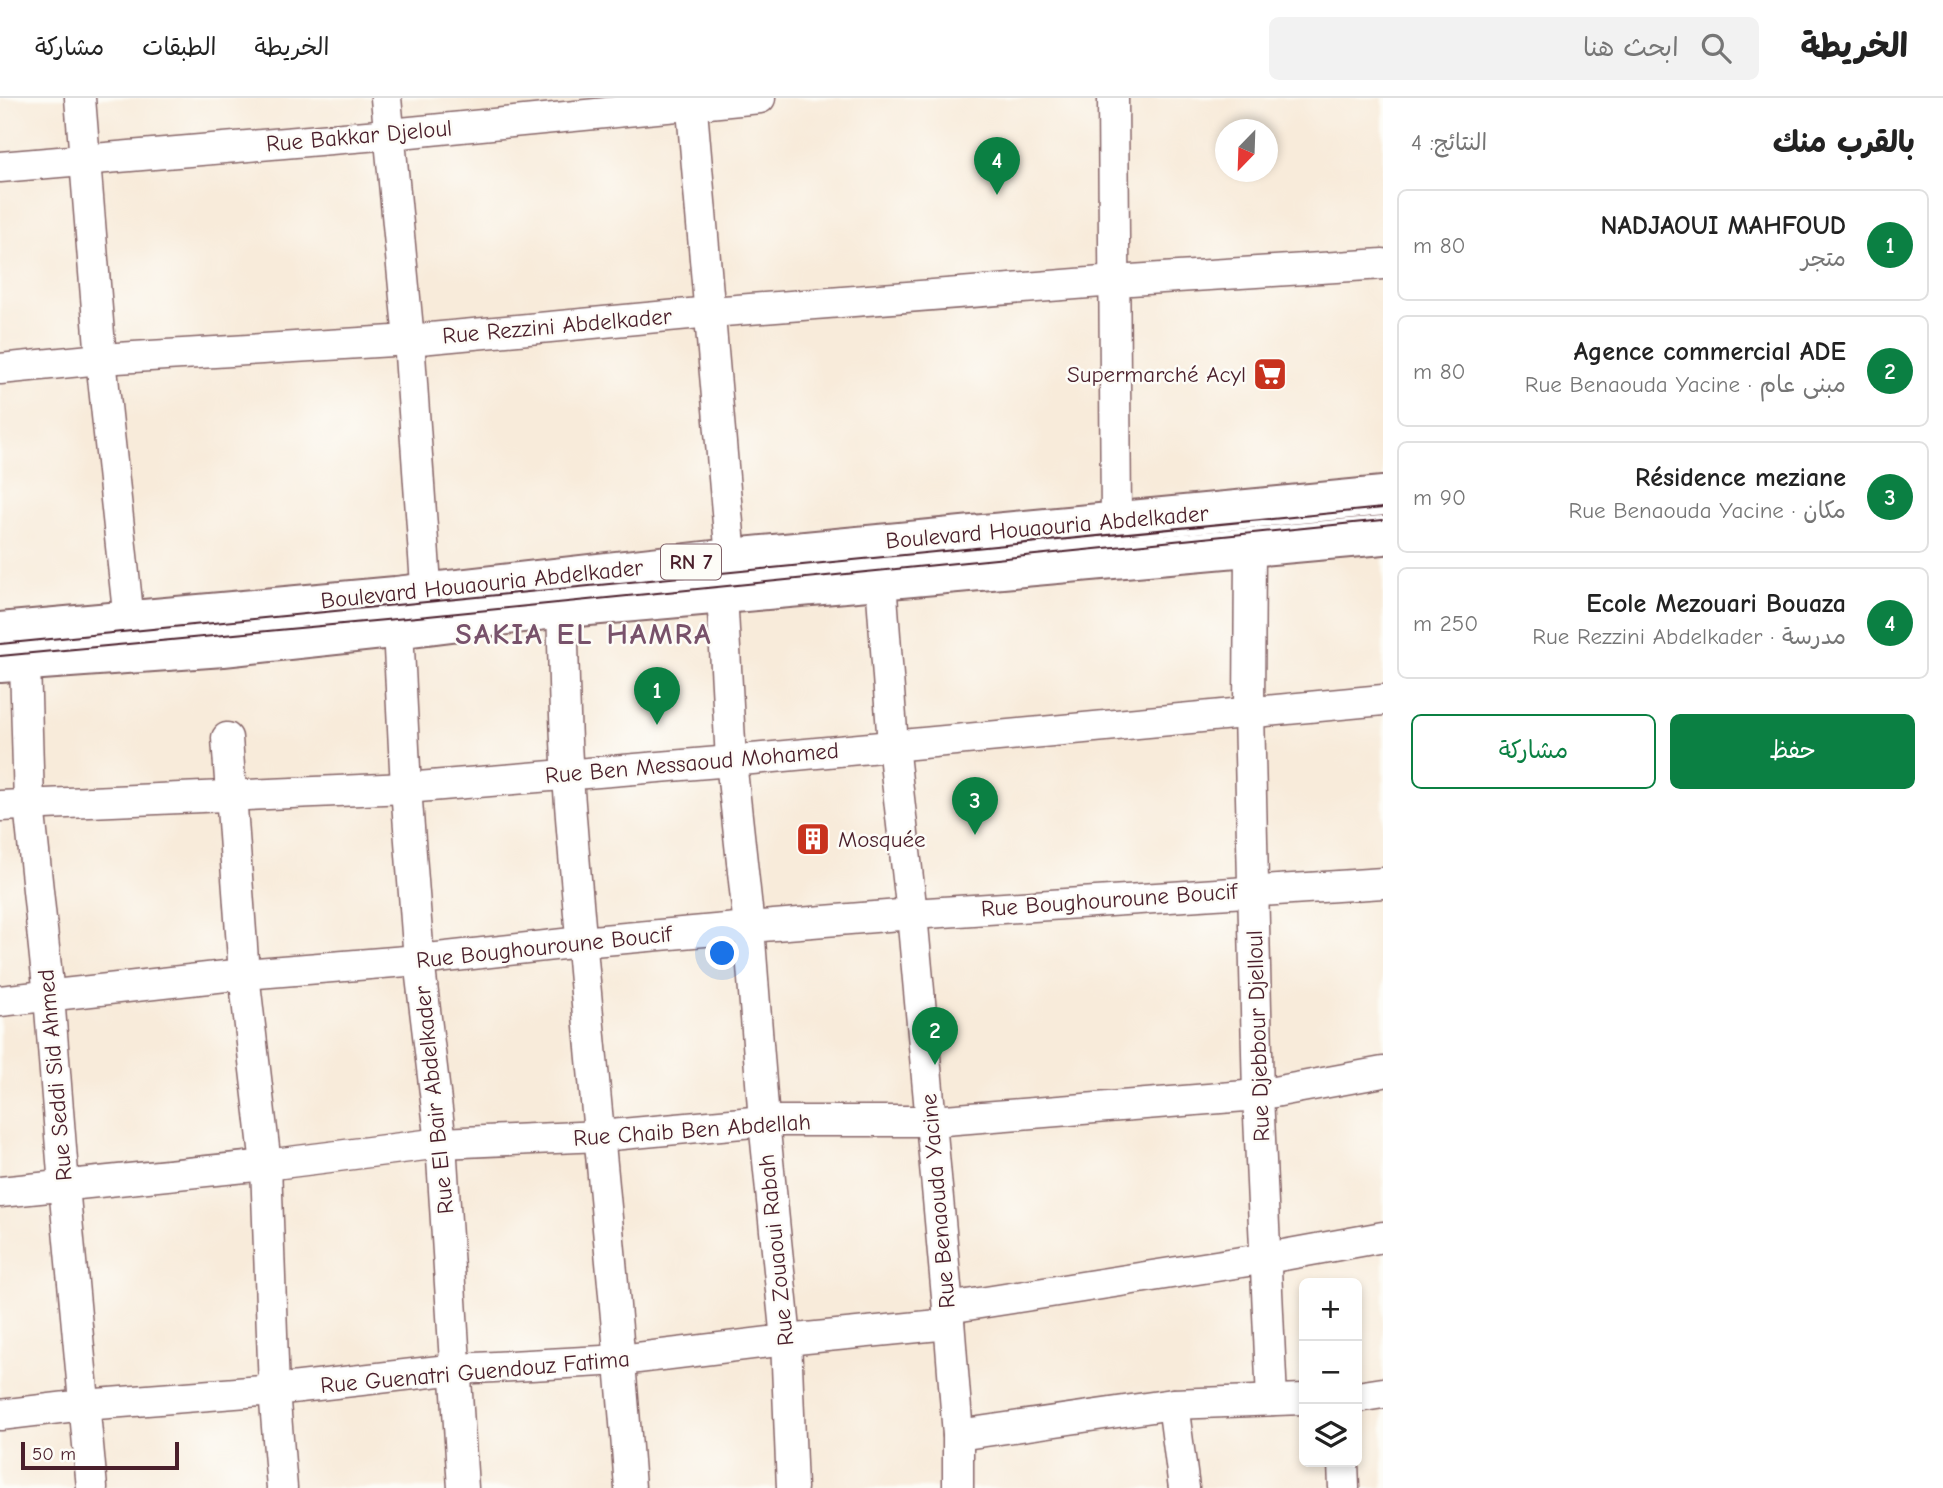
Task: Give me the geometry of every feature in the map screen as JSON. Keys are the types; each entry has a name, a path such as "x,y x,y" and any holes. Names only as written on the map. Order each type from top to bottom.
{"main road":[{"name":"Boulevard Houaouria Abdelkader","path":"12,663 223,647 412,610 727,575 1116,520 1383,496"},
{"name":"Boulevard Houaouria Abdelkader","path":"0,632 300,603 412,610 562,608 727,575 881,581 1383,536"}],"street":[{"path":"80,98 101,359 129,621"},
{"name":"Rue El Bair Abdelkader","path":"386,98 409,340 412,610 406,788 419,960 441,1143 463,1488"},
{"name":"Rue Bakkar Djeloul","path":"0,167 390,134 692,101 760,98"},
{"path":"1113,98 1116,520"},
{"name":"Rue Zouaoui Rabah","path":"692,101 711,312 727,575 731,761 749,927 764,1121 786,1339 792,1488"},
{"name":"Rue Rezzini Abdelkader","path":"0,369 101,359 409,340 711,312 1115,281 1383,264"},
{"name":"Rue Djebbour Djelloul","path":"1251,546 1248,712 1258,1095 1272,1400"},
{"name":"Rue Benaouda Yacine","path":"881,581 893,745 932,1121 958,1435 958,1488"},
{"path":"562,608 568,775 581,942 621,1360 629,1488"},
{"name":"Rue Seddi Sid Ahmed","path":"12,663 14,805 49,996 93,1488"},
{"name":"Rue Ben Messaoud Mohamed","path":"14,805 406,788 731,761 1383,700"},
{"path":"227,738 244,974 266,1165 274,1390 282,1488"},
{"name":"Rue Boughouroune Boucif","path":"0,1001 244,974 419,960 749,927 1383,883"},
{"name":"Rue Chaib Ben Abdellah","path":"0,1192 266,1165 441,1143 600,1136 764,1121 932,1121 1258,1095 1383,1072"},
{"name":"Rue Guenatri Guendouz Fatima","path":"0,1415 84,1405 274,1390 457,1369 621,1360 786,1339 948,1316 1383,1237"},
{"path":"1362,1396 1383,1393"},
{"path":"958,1435 1173,1404 1299,1399"},
{"path":"1173,1404 1184,1488"},
{"path":"1343,1467 1344,1488"}],"tram line":[{"path":"0,644 1383,508"},
{"path":"0,656 1383,520"}],"place":[{"name":"Ecole Mezouari Bouaza","path":"997,195"},
{"name":"Supermarché Acyl","path":"1270,374"},
{"name":"NADJAOUI MAHFOUD","path":"657,725"},
{"name":"Résidence meziane","path":"975,835"},
{"name":"Mosquée","path":"813,839"},
{"name":"Agence commercial ADE","path":"935,1065"}],"district":[{"name":"SAKIA EL HAMRA","path":"584,634"}]}
